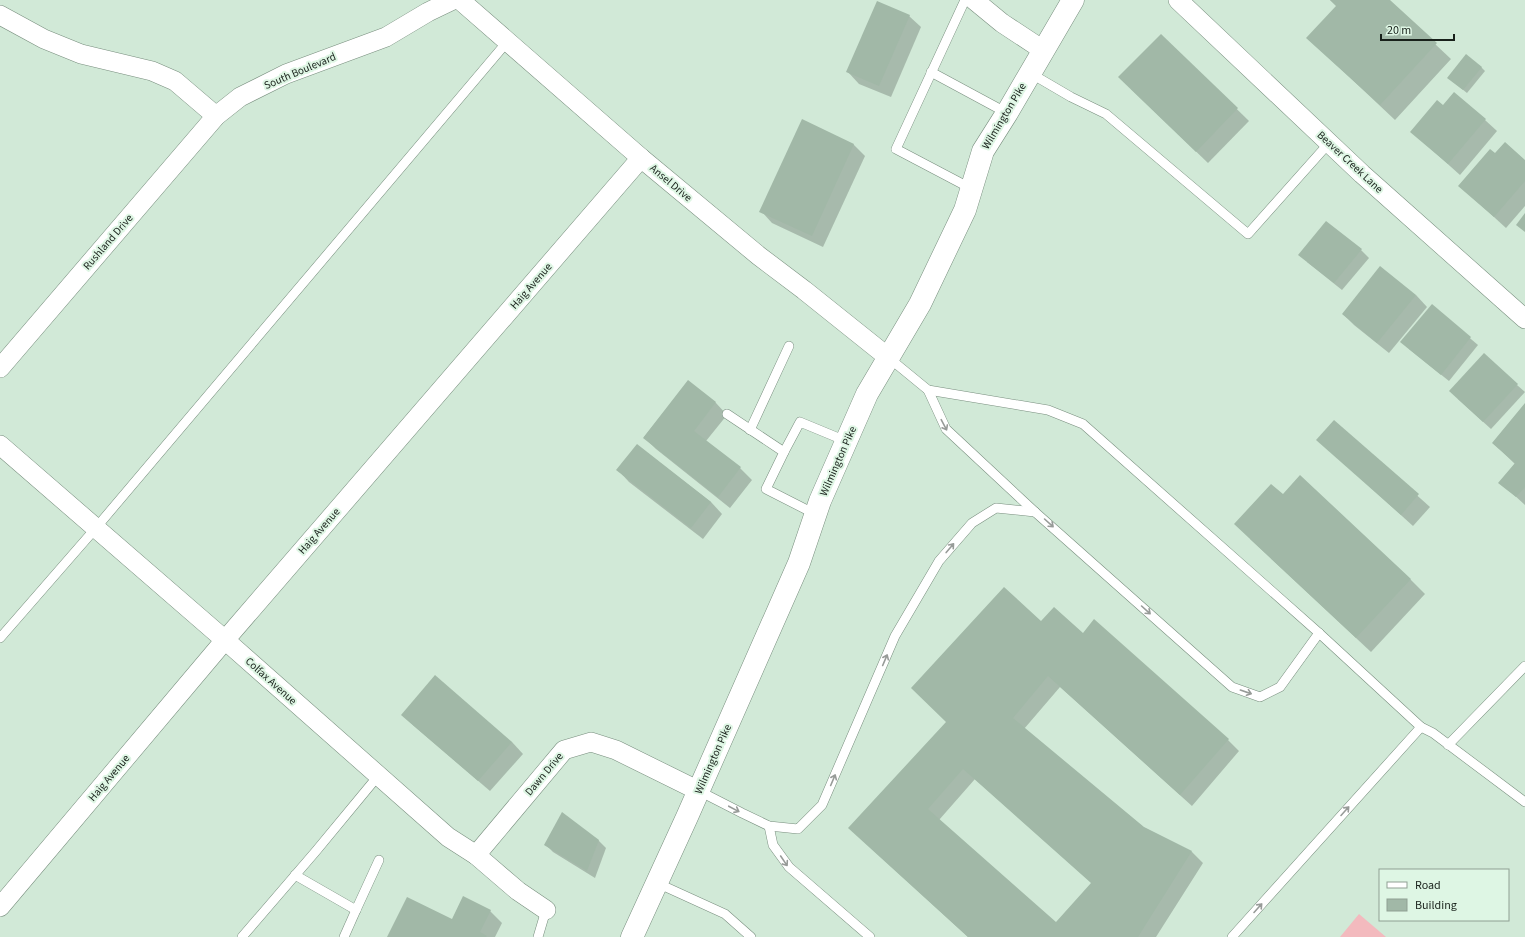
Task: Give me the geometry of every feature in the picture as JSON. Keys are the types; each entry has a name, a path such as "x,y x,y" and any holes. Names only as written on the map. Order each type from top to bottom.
{"main road":[{"name":"Wilmington Pike","path":"632,937 699,791 799,563 820,501 867,394 920,304 965,210 983,151 1073,0"}],"street":[{"name":"South Boulevard","path":"216,116 240,97 286,74 386,37 428,12 453,0"},
{"name":"Ansel Drive","path":"460,0 641,158 759,256 889,358"},
{"path":"974,0 1002,23 1043,50"},
{"name":"Beaver Creek Lane","path":"1178,0 1329,143 1525,319"},
{"path":"0,16 44,39 81,54 152,71 174,81 216,116"},
{"name":"Rushland Drive","path":"0,368 216,116"},
{"name":"Haig Avenue","path":"0,907 225,640 641,158"},
{"name":"Colfax Avenue","path":"0,445 95,529 225,640 448,837 476,855 518,891 546,910"},
{"name":"Dawn Drive","path":"476,855 564,750 591,742 616,750 699,791"}],"lane":[{"path":"965,0 896,149 972,189"},
{"path":"0,638 95,529 507,42"},
{"path":"931,72 1007,113"},
{"path":"1030,73 1071,97 1106,114 1248,234 1329,143"},
{"path":"750,430 789,346"},
{"path":"889,358 928,390 946,429 1035,512 1232,687 1260,696 1280,687 1319,633"},
{"path":"928,390 1048,410 1083,424 1319,633 1421,727 1525,802"},
{"path":"727,414 784,452"},
{"path":"815,514 766,489 800,422 846,441"},
{"path":"699,791 769,826 798,829 822,805 895,636 939,561 972,523 996,508 1035,512"},
{"path":"1448,745 1525,666"},
{"path":"1232,937 1421,727"},
{"path":"242,937 378,776"},
{"path":"769,826 773,845 789,868 870,937"},
{"path":"344,937 379,860"},
{"path":"295,875 356,910"},
{"path":"657,883 725,914 751,937"},
{"path":"538,937 546,910"}],"shaded area":[{"path":"1359,914 1386,937 1340,937"}],"building":[{"path":"1330,0 1390,0 1437,43 1380,105 1306,38 1336,6"},
{"path":"877,1 910,15 879,86 846,72"},
{"path":"1161,34 1238,108 1196,152 1118,77"},
{"path":"1466,54 1482,67 1463,90 1447,78"},
{"path":"1454,92 1486,119 1448,164 1410,132 1437,100 1443,105"},
{"path":"802,119 854,144 812,236 759,212"},
{"path":"1505,142 1525,160 1525,181 1494,217 1458,186 1490,149 1495,153"},
{"path":"1525,213 1525,232 1516,225"},
{"path":"1326,221 1362,249 1334,283 1298,255"},
{"path":"1380,266 1416,295 1377,343 1342,314"},
{"path":"1432,304 1471,337 1441,375 1400,342"},
{"path":"1484,353 1518,384 1483,422 1449,391"},
{"path":"688,380 716,402 694,431 741,467 718,497 643,438"},
{"path":"1525,403 1525,487 1516,497 1498,483 1515,463 1492,443"},
{"path":"1334,420 1419,494 1401,515 1316,440"},
{"path":"637,444 711,502 691,528 616,470"},
{"path":"1300,475 1411,579 1356,638 1234,524 1271,484 1283,494"},
{"path":"1004,587 1041,621 1054,607 1083,633 1094,619 1229,739 1180,795 1048,676 1013,718 1144,827 1192,851 1138,937 968,937 848,828 946,722 911,688","holes":["963,769 1091,883 1056,922 928,809"]},
{"path":"435,675 512,742 478,781 401,715"},
{"path":"562,812 599,840 587,871 544,845"},
{"path":"463,896 491,910 480,932 487,936 486,937 387,937 407,897 452,919"}]}
